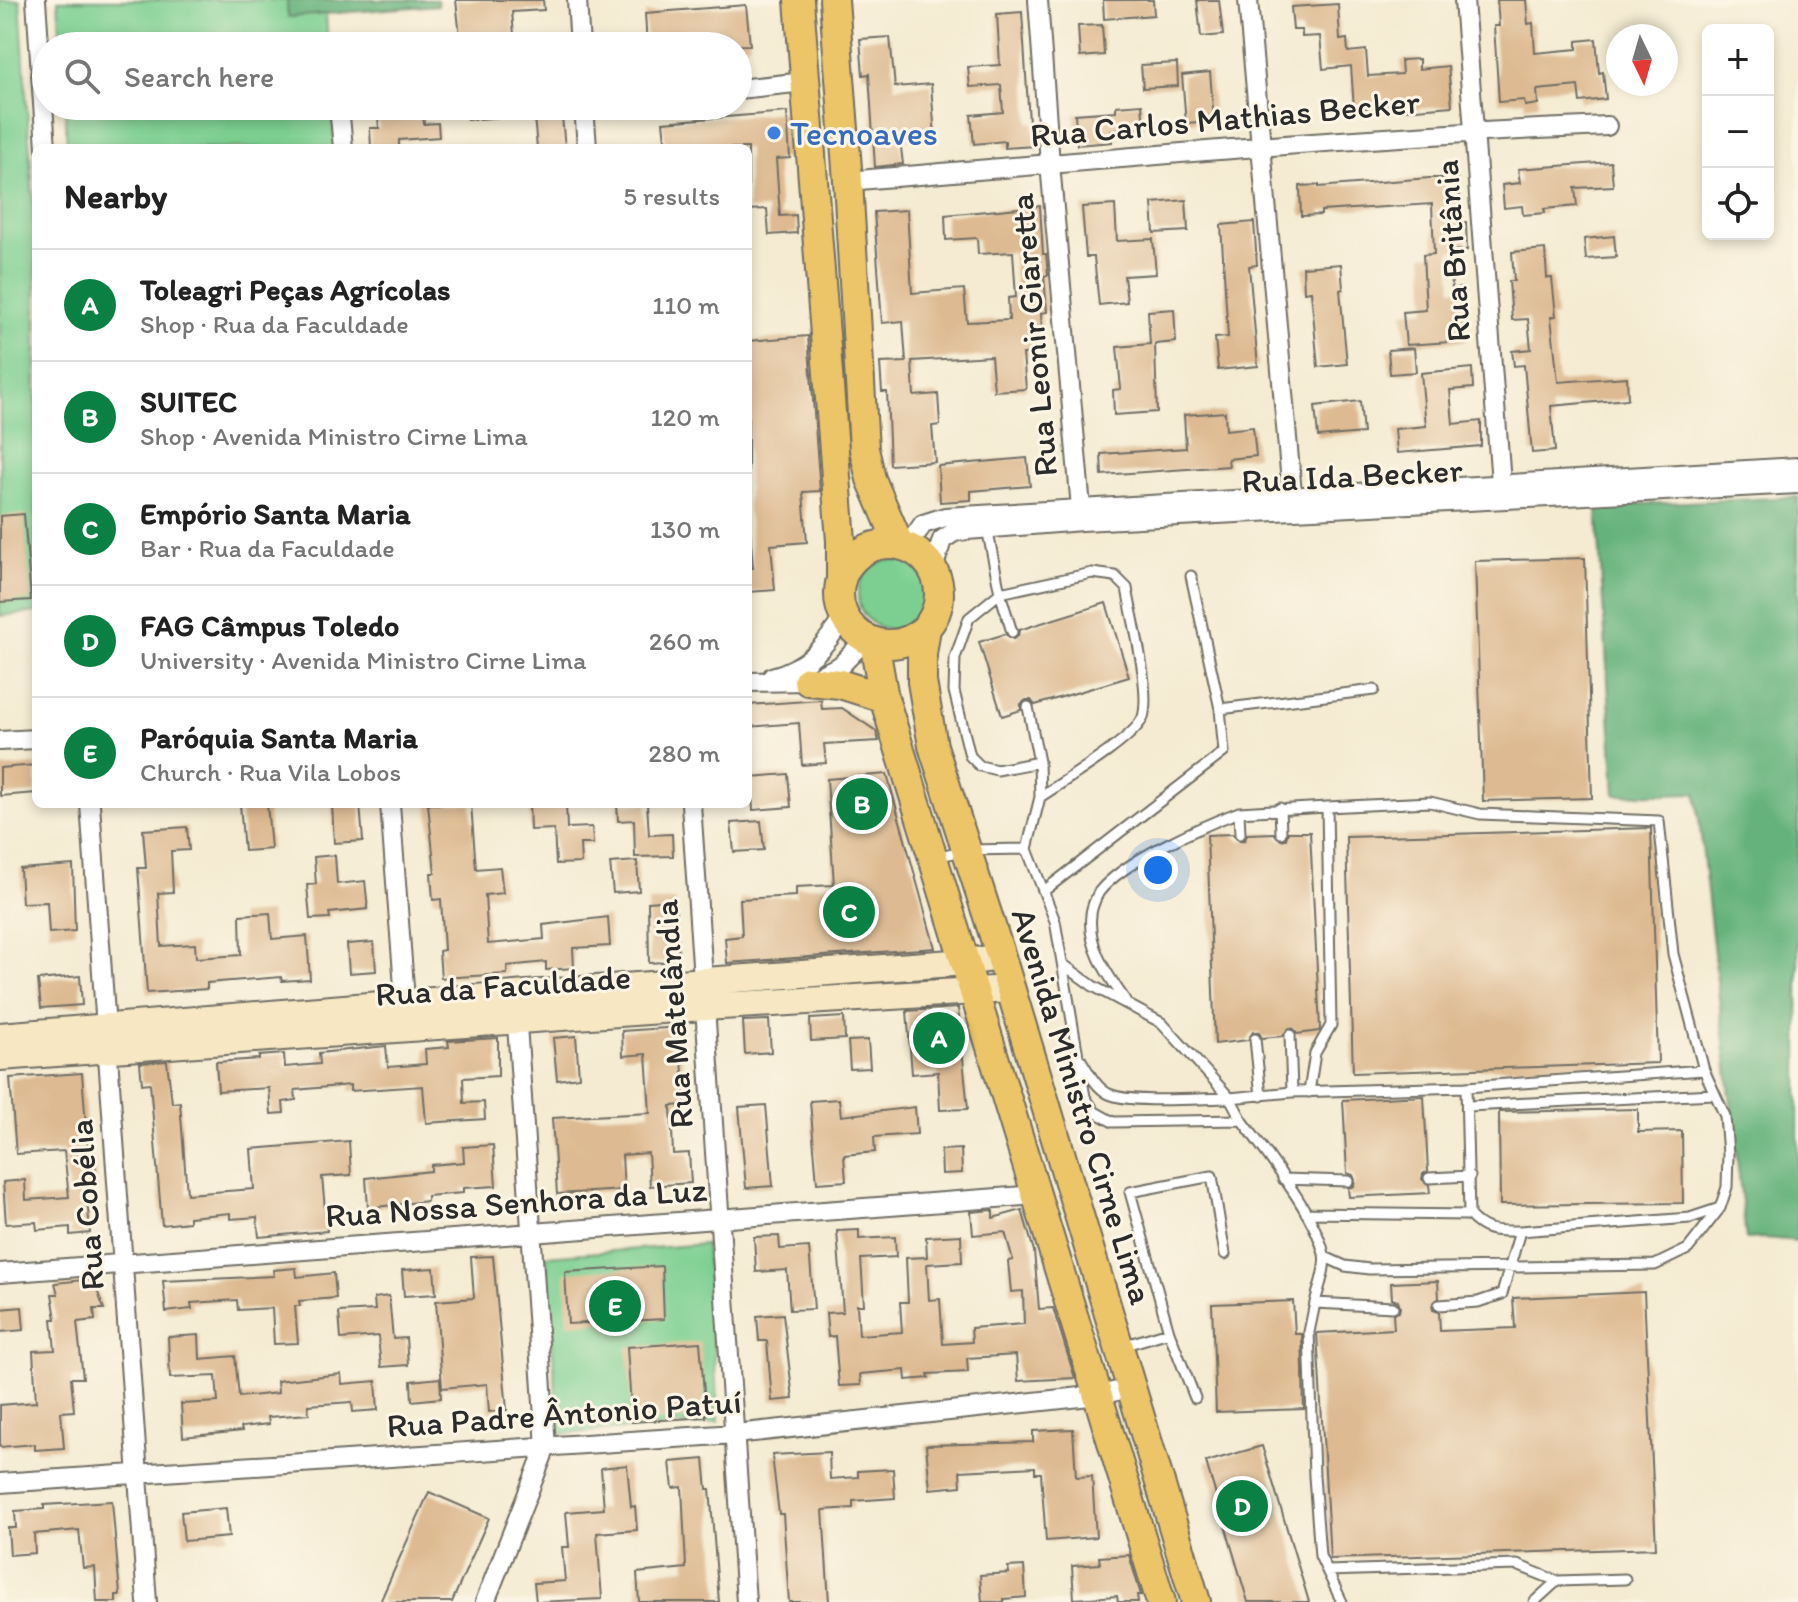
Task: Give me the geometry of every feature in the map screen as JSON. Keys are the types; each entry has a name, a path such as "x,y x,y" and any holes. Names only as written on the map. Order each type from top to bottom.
{"main road":[{"path":"799,0 841,541 839,598 844,616 853,629 870,640 902,643 926,628 937,610 939,589 933,569 922,556 903,546 881,544 863,551 849,563 841,580"},
{"path":"834,0 864,449 871,479 903,546"},
{"name":"Avenida Ministro Cirne Lima","path":"926,628 922,682 933,746 1001,957 1196,1602"},
{"name":"Avenida Ministro Cirne Lima","path":"870,640 884,698 1161,1602"},
{"path":"808,681 840,684 884,698"}],"street":[{"path":"36,0 38,32"},
{"path":"577,0 579,32"},
{"name":"Rua Leonir Giaretta","path":"1038,0 1082,515"},
{"path":"1248,0 1293,504"},
{"name":"Rua Britânia","path":"1464,0 1502,491"},
{"path":"752,88 805,82"},
{"path":"44,120 46,144"},
{"path":"340,120 343,144"},
{"path":"585,120 587,144"},
{"name":"Rua Carlos Mathias Becker","path":"848,181 1259,146 1475,131 1607,126"},
{"path":"1502,491 1798,467"},
{"name":"Rua Ida Becker","path":"933,569 942,540 954,532 1082,515 1502,491 1798,484"},
{"path":"903,546 923,524 945,517 1082,515"},
{"path":"752,682 786,673 814,657 844,616"},
{"path":"752,682 808,681 840,666 870,640"},
{"path":"0,741 32,739"},
{"name":"Rua Cobélia","path":"90,808 147,1602"},
{"path":"390,808 406,1015"},
{"name":"Rua Matelândia","path":"691,808 746,1602"},
{"name":"Rua da Faculdade","path":"703,995 1001,957"},
{"name":"Rua da Faculdade","path":"0,1036 106,1038 703,995 1010,989"},
{"path":"485,1602 546,1447 516,1008"},
{"name":"Rua da Faculdade","path":"0,1057 106,1038"},
{"name":"Rua Nossa Senhora da Luz","path":"0,1273 1036,1195"},
{"name":"Rua Padre Ântonio Patuí","path":"0,1483 735,1434 1099,1395 1131,1388"}],"lane":[{"path":"987,528 1000,593 1012,632"},
{"path":"1039,762 997,770 980,766 970,756 954,691 955,658 969,618 1000,593 1092,573 1115,576 1127,588 1146,699 1143,720 1131,734 1040,797"},
{"path":"1045,890 1224,752 1220,709 1191,576"},
{"path":"1220,709 1374,690"},
{"path":"1028,707 1039,762 1040,797 1027,849 1055,921 1085,1097 1095,1112 1113,1122 1242,1120"},
{"path":"1126,1003 1093,944 1091,915 1098,893 1123,872 1177,839 1239,812 1430,802 1480,814 1659,821 1673,954 1704,1070 1725,1116 1727,1187 1720,1208 1688,1249 1655,1265 1369,1269 1345,1266 1325,1257"},
{"path":"1309,1092 1315,1053 1331,1025 1327,807"},
{"path":"1280,808 1281,833"},
{"path":"1239,812 1240,834"},
{"path":"933,857 966,850 1027,849"},
{"path":"1064,965 1093,986 1162,1023 1230,1098 1306,1213 1325,1257 1309,1332 1320,1556 1342,1602"},
{"path":"1290,1035 1292,1092"},
{"path":"1255,1039 1261,1096"},
{"path":"1076,1054 1109,1094 1145,1099 1466,1087 1704,1070"},
{"path":"1466,1087 1469,1215 1479,1226 1520,1231 1690,1218 1720,1208"},
{"path":"1468,1106 1714,1094"},
{"path":"1195,1398 1169,1332 1130,1192 1212,1176 1225,1254"},
{"path":"1429,1178 1470,1176"},
{"path":"1283,1179 1348,1181"},
{"path":"1306,1213 1469,1215"},
{"path":"1439,1305 1478,1302 1502,1294 1520,1231"},
{"path":"1315,1303 1393,1307"},
{"path":"1119,1347 1169,1332"},
{"path":"1327,1571 1517,1565 1557,1581 1625,1579"},
{"path":"1534,1602 1557,1581"}],"green space":[{"path":"0,0 20,0 32,184 32,612 0,616"},
{"path":"58,0 287,0 288,17 326,14 327,32 60,32"},
{"path":"287,0 437,0 438,5 288,17"},
{"path":"66,120 333,120 335,144 67,144"},
{"path":"1798,497 1798,1241 1746,1239 1696,793 1615,795 1597,506"},
{"path":"893,560 912,566 922,576 928,595 922,614 912,624 893,630 874,624 864,614 858,595 864,576 874,566"},
{"path":"706,1244 719,1422 559,1434 546,1256"}],"building":[{"path":"456,0 543,0 544,10 512,12 514,32 459,32"},
{"path":"1103,0 1153,0 1154,15 1104,19"},
{"path":"1197,0 1219,0 1223,35 1201,37"},
{"path":"1497,0 1526,0 1528,24 1533,23 1535,53 1577,49 1577,41 1596,39 1599,73 1603,72 1606,99 1580,102 1578,86 1537,90 1538,104 1525,106 1524,100 1499,102 1494,26 1499,26"},
{"path":"1338,4 1340,40 1347,39 1348,52 1366,50 1368,76 1402,74 1401,60 1419,59 1419,69 1448,66 1452,106 1392,111 1391,106 1354,109 1351,66 1323,69 1320,36 1302,37 1302,30 1293,30 1291,7"},
{"path":"746,5 749,32 646,32 645,13"},
{"path":"1022,12 1029,122 1034,122 1036,146 1005,148 1005,141 974,144 971,115 1003,112 1001,85 970,87 968,67 1000,65 997,14"},
{"path":"1102,25 1104,55 1080,57 1078,26"},
{"path":"890,37 895,87 931,84 935,137 900,140 903,164 875,167 869,74 863,75 860,39"},
{"path":"1177,63 1178,86 1143,88 1141,65"},
{"path":"1210,72 1214,121 1186,123 1182,75"},
{"path":"1142,104 1144,128 1111,130 1112,142 1077,145 1075,114 1116,111 1116,106"},
{"path":"787,112 790,158 776,159 780,216 796,215 797,233 769,235 767,209 752,210 752,144 666,144 663,122 752,120 752,115"},
{"path":"378,120 424,120 424,124 438,123 439,137 399,140 399,144 371,144 370,128 379,128"},
{"path":"534,120 562,120 565,144 537,144"},
{"path":"1611,162 1613,186 1575,188 1577,206 1544,209 1545,213 1523,215 1522,206 1504,208 1502,185 1520,183 1518,169"},
{"path":"1458,178 1467,250 1450,251 1452,289 1462,288 1466,341 1406,345 1403,312 1426,310 1423,255 1434,254 1432,204 1321,211 1321,215 1301,216 1300,186"},
{"path":"1186,200 1188,231 1154,233 1152,203"},
{"path":"1115,205 1117,241 1153,239 1156,274 1124,276 1127,302 1099,305 1094,257 1086,257 1082,207"},
{"path":"1040,206 1043,254 1046,254 1048,275 1044,276 1047,312 1041,313 1043,353 1023,354 1026,389 994,391 991,356 912,361 914,396 938,394 940,425 932,426 935,462 890,465 887,392 882,392 880,363 906,362 903,321 882,323 874,212 907,210 912,293 964,289 967,322 1009,320 1008,298 1016,297 1013,252 978,254 977,238 946,240 945,215"},
{"path":"1254,222 1257,265 1249,266 1258,366 1218,370 1215,338 1228,337 1221,225"},
{"path":"1614,236 1616,257 1586,259 1584,239"},
{"path":"1545,249 1547,278 1552,278 1556,316 1551,317 1558,382 1627,377 1628,399 1551,406 1555,451 1532,453 1524,365 1514,366 1512,351 1531,349 1528,319 1512,320 1509,281 1514,281 1512,252"},
{"path":"1341,264 1343,289 1340,290 1347,364 1318,367 1311,291 1304,292 1303,267"},
{"path":"1174,309 1176,342 1155,344 1157,412 1114,415 1113,390 1121,389 1117,347 1150,344 1148,311"},
{"path":"808,336 820,491 803,492 807,542 771,545 775,590 752,592 753,568 752,341"},
{"path":"1414,348 1416,372 1390,374 1388,350"},
{"path":"1472,368 1473,388 1450,390 1453,424 1481,421 1481,446 1397,453 1395,429 1426,426 1421,373"},
{"path":"1360,401 1363,433 1318,437 1315,406"},
{"path":"1225,412 1226,430 1253,427 1256,456 1228,459 1229,466 1102,475 1101,454 1186,448 1184,415"},
{"path":"1027,458 1030,486 971,491 971,500 940,502 938,466"},
{"path":"24,514 31,600 0,602 0,516"},
{"path":"1585,558 1592,798 1483,801 1475,561"},
{"path":"1106,603 1129,677 1035,705 1031,700 1026,700 1021,704 1021,710 1002,716 979,642 1005,634 1013,639 1018,636 1019,630"},
{"path":"821,700 822,709 842,708 876,731 879,741 824,744 826,763 802,765 799,723 752,727 752,705"},
{"path":"32,765 32,793 0,796 0,768"},
{"path":"788,774 791,807 753,810 752,777"},
{"path":"887,774 935,948 727,963 725,938 742,936 740,899 796,896 796,887 834,885 827,779"},
{"path":"240,808 267,808 271,849 244,851"},
{"path":"332,808 360,808 363,841 334,843"},
{"path":"428,808 471,808 476,869 500,867 503,893 485,895 488,944 544,939 543,925 608,917 610,946 573,948 574,968 546,970 546,962 507,966 507,974 441,978 439,951 444,950 441,899 433,900 431,873 435,873"},
{"path":"529,808 566,808 567,828 592,827 593,844 580,844 581,863 556,864 554,829 530,830"},
{"path":"617,808 647,808 649,835 672,834 673,856 635,857 634,820 618,821"},
{"path":"761,821 764,850 734,852 731,823"},
{"path":"187,827 189,850 171,851 173,892 158,893 161,946 195,944 196,958 241,955 240,915 270,913 272,939 307,936 310,979 282,981 281,977 207,983 207,989 147,993 138,868 146,868 143,830"},
{"path":"1651,828 1658,1063 1353,1073 1346,837"},
{"path":"1288,832 1310,832 1320,1029 1297,1034 1289,1028 1283,1036 1262,1038 1259,1033 1253,1032 1248,1040 1215,1044 1207,835 1232,834 1240,841 1245,840 1247,834 1274,833 1281,840 1286,839"},
{"path":"335,855 337,884 365,881 368,909 329,913 330,918 310,919 307,885 316,884 314,857"},
{"path":"637,861 639,891 613,893 610,863"},
{"path":"73,865 75,931 49,933 47,902 22,903 20,869"},
{"path":"675,900 679,961 649,963 648,902"},
{"path":"374,942 376,971 349,973 347,944"},
{"path":"80,976 82,1005 41,1008 38,980"},
{"path":"958,1008 968,1109 940,1110 938,1072 912,1074 907,1011"},
{"path":"844,1017 845,1039 811,1041 810,1019"},
{"path":"769,1020 771,1052 745,1054 743,1021"},
{"path":"680,1027 685,1105 671,1106 673,1154 689,1153 691,1183 650,1186 648,1153 622,1155 624,1190 557,1194 552,1118 650,1113 646,1054 623,1056 622,1031"},
{"path":"576,1036 579,1077 557,1080 553,1038"},
{"path":"498,1038 498,1076 463,1078 464,1103 484,1102 485,1119 426,1123 423,1086 350,1091 350,1085 295,1090 296,1100 283,1102 284,1113 271,1114 269,1088 218,1091 216,1062 284,1054 285,1067 320,1064 319,1053 386,1046 388,1067 426,1064 425,1049 449,1047 448,1041"},
{"path":"868,1040 870,1068 850,1069 848,1041"},
{"path":"167,1061 172,1103 180,1102 187,1194 254,1189 251,1149 349,1141 351,1175 322,1177 327,1231 259,1237 257,1217 230,1219 230,1213 189,1217 189,1222 162,1225 150,1083 142,1084 140,1063"},
{"path":"82,1073 89,1164 95,1163 97,1180 86,1181 90,1233 70,1235 70,1227 37,1230 36,1222 6,1224 3,1182 25,1180 26,1200 69,1197 64,1151 16,1154 10,1078"},
{"path":"1424,1096 1428,1171 1422,1179 1429,1185 1430,1193 1349,1197 1348,1188 1354,1186 1355,1180 1353,1175 1347,1173 1343,1100"},
{"path":"839,1099 841,1116 915,1107 917,1134 874,1137 875,1152 844,1155 846,1181 817,1183 810,1101"},
{"path":"766,1105 773,1186 746,1188 739,1107"},
{"path":"1638,1109 1638,1132 1682,1131 1683,1203 1500,1205 1499,1112"},
{"path":"493,1145 496,1186 463,1188 463,1193 427,1196 427,1201 368,1208 366,1178 431,1171 431,1165 464,1162 463,1147"},
{"path":"961,1149 962,1173 942,1174 941,1150"},
{"path":"993,1210 993,1218 1022,1210 1034,1251 1039,1309 1053,1308 1075,1378 1018,1381 1016,1355 967,1358 968,1372 928,1374 929,1378 906,1380 905,1370 860,1374 861,1385 839,1386 835,1336 828,1337 826,1313 843,1312 837,1231 859,1230 859,1239 895,1237 896,1257 861,1259 864,1305 857,1305 859,1335 902,1332 900,1302 908,1302 906,1258 927,1257 926,1237 961,1235 962,1262 927,1264 929,1300 940,1299 943,1344 972,1342 971,1328 1024,1324 1023,1291 1011,1292 1008,1261 1013,1260 1005,1232 973,1235 971,1212"},
{"path":"779,1236 780,1249 809,1247 814,1309 790,1310 787,1270 756,1272 754,1237"},
{"path":"493,1256 507,1410 489,1412 487,1384 442,1388 436,1301 474,1298 471,1257"},
{"path":"662,1266 664,1319 568,1324 565,1272"},
{"path":"296,1268 297,1277 334,1273 336,1298 299,1301 300,1306 295,1306 298,1343 274,1344 272,1308 238,1310 237,1300 191,1303 192,1309 166,1312 163,1281 274,1276 273,1270"},
{"path":"434,1268 436,1294 404,1296 402,1270"},
{"path":"93,1279 104,1309 94,1309 95,1320 77,1322 83,1378 71,1378 74,1411 61,1412 64,1448 35,1450 35,1444 0,1447 0,1405 36,1402 33,1351 55,1350 52,1319 56,1319 52,1294 58,1294 55,1283"},
{"path":"1438,1281 1439,1298 1432,1305 1433,1310 1439,1312 1440,1331 1515,1328 1513,1298 1644,1292 1656,1548 1330,1559 1317,1333 1394,1329 1393,1314 1399,1312 1400,1307 1398,1301 1392,1299 1391,1283"},
{"path":"389,1296 393,1339 406,1338 408,1365 381,1367 378,1336 341,1339 339,1312 375,1310 374,1298"},
{"path":"1293,1301 1295,1334 1302,1334 1304,1409 1216,1412 1212,1304"},
{"path":"22,1307 24,1330 0,1332 0,1309"},
{"path":"783,1314 793,1399 772,1401 767,1341 759,1341 757,1316"},
{"path":"199,1335 200,1359 235,1356 239,1397 278,1393 277,1381 341,1374 342,1384 376,1381 378,1410 353,1412 352,1402 308,1405 309,1414 268,1417 269,1424 241,1427 242,1431 183,1437 181,1404 218,1402 216,1376 170,1378 168,1337"},
{"path":"700,1342 706,1417 632,1422 627,1347"},
{"path":"440,1378 441,1398 412,1401 411,1381"},
{"path":"1073,1429 1076,1477 1092,1476 1096,1537 1046,1541 1041,1473 1035,1473 1035,1467 960,1471 961,1486 930,1489 926,1445 1033,1442 1033,1431"},
{"path":"1262,1446 1309,1602 1248,1602 1206,1462"},
{"path":"829,1452 830,1479 858,1477 858,1471 893,1469 895,1498 853,1501 853,1508 823,1510 829,1602 789,1602 783,1514 779,1514 772,1455"},
{"path":"704,1459 707,1489 710,1489 719,1602 639,1602 637,1573 686,1568 682,1487 673,1488 670,1462"},
{"path":"627,1465 631,1507 635,1506 637,1530 597,1533 602,1599 536,1602 534,1583 565,1581 562,1547 569,1547 566,1512 604,1509 601,1468"},
{"path":"429,1492 489,1518 452,1602 380,1602"},
{"path":"112,1501 120,1595 116,1595 116,1602 97,1602 95,1567 83,1568 79,1530 34,1534 35,1553 10,1555 8,1528 16,1528 15,1511 44,1509 44,1505"},
{"path":"226,1508 229,1537 184,1541 181,1512"},
{"path":"1129,1555 1141,1595 1137,1595 1138,1602 1118,1602 1117,1596 1074,1599 1072,1566 1100,1564 1099,1557"},
{"path":"1024,1566 1026,1597 1004,1599 1004,1602 982,1602 980,1575 1009,1573 1008,1567"}],"place":[{"name":"Tecnoaves","path":"774,133"},
{"name":"SUITEC","path":"862,804"},
{"name":"Empório Santa Maria","path":"849,912"},
{"name":"Toleagri Peças Agrícolas","path":"939,1038"},
{"name":"Paróquia Santa Maria","path":"615,1306"},
{"name":"FAG Câmpus Toledo","path":"1242,1506"}]}
